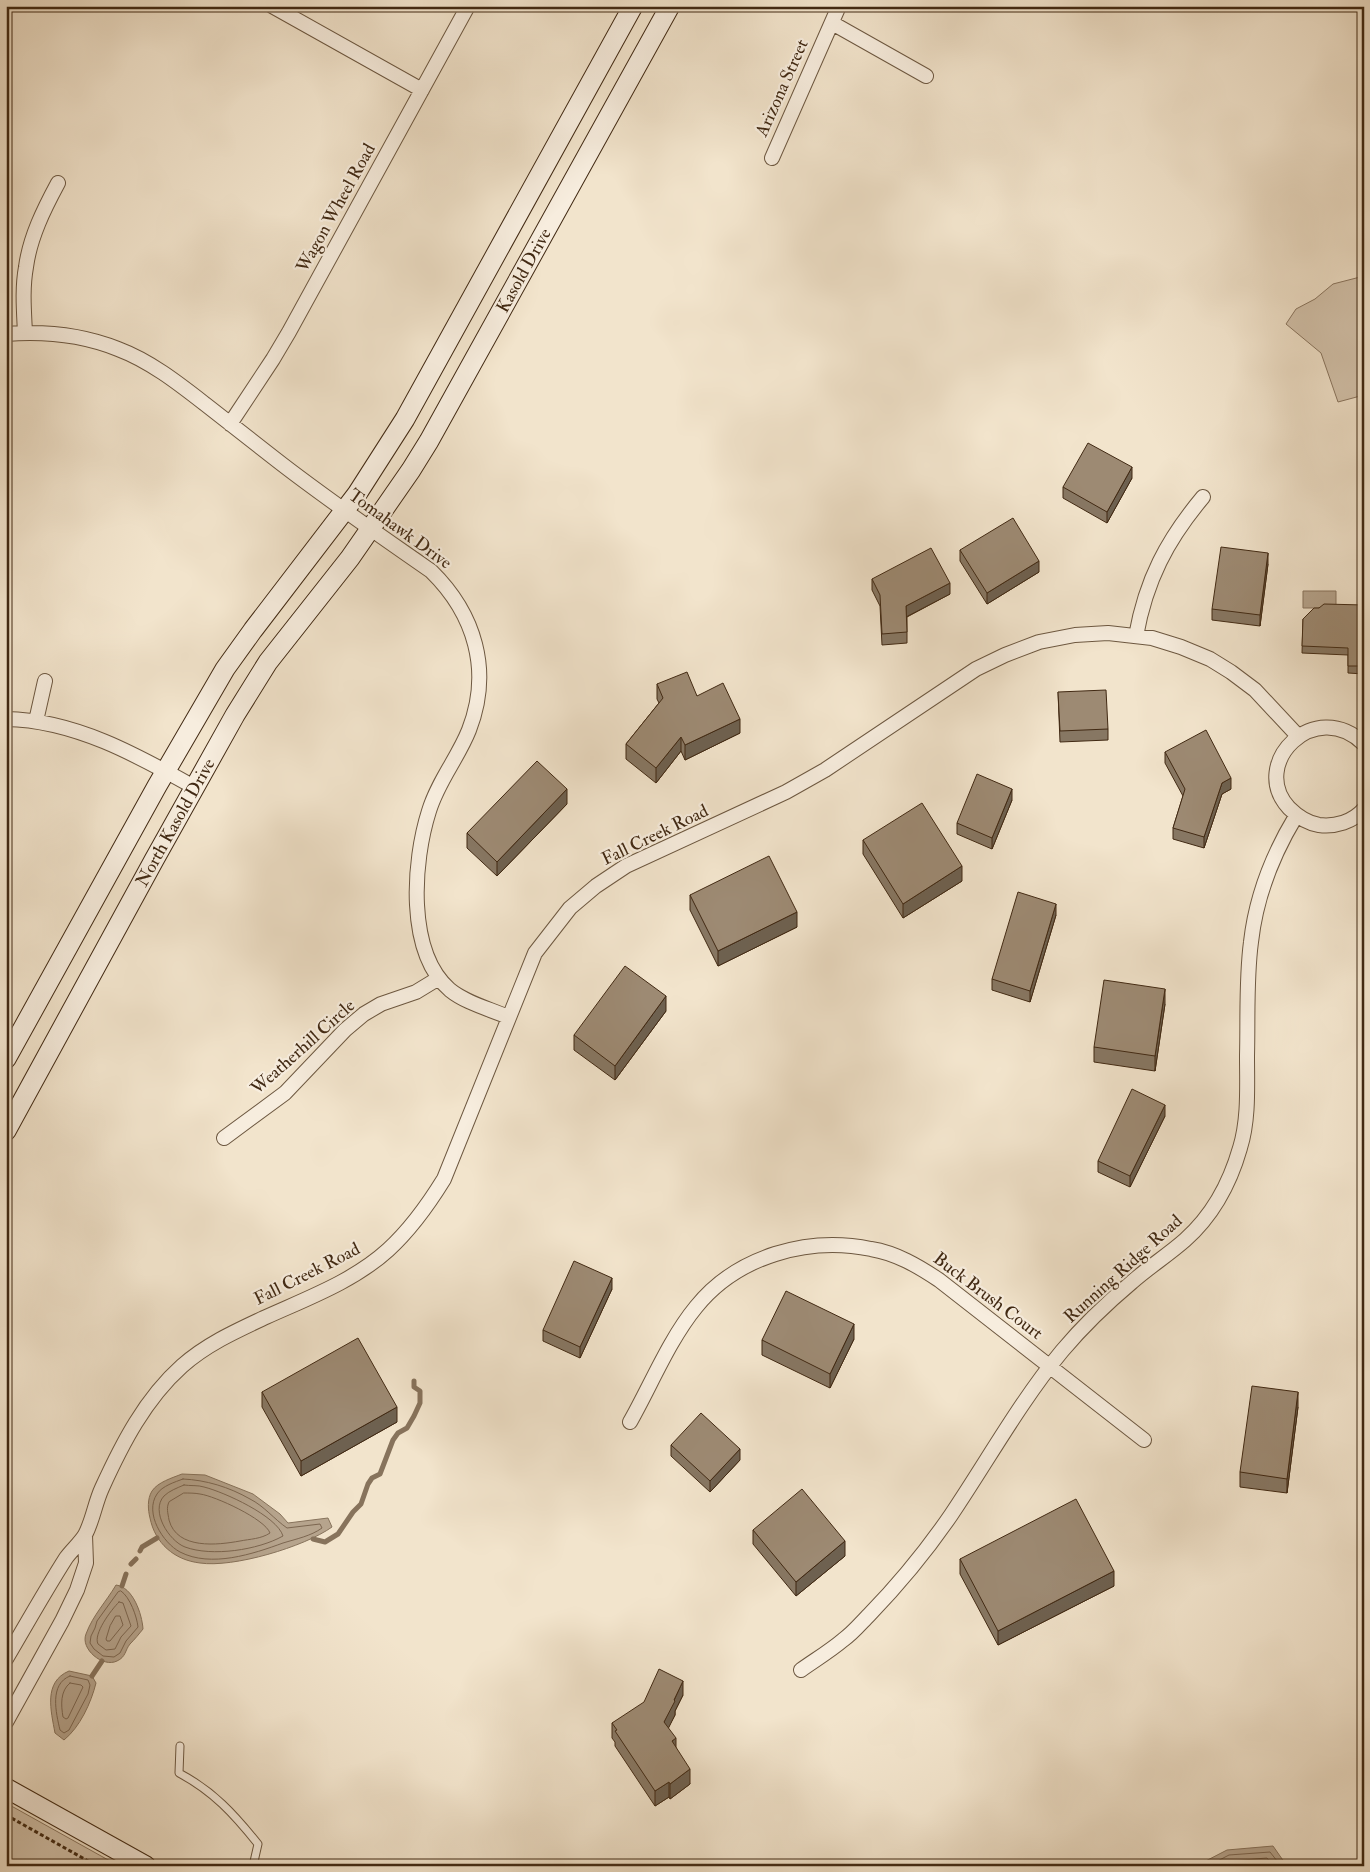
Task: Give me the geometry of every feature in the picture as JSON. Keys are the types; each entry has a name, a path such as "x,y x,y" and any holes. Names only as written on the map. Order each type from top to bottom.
{"main road":[{"name":"Kasold Drive","path":"344,511 375,467 405,419 632,6"},
{"name":"Kasold Drive","path":"370,529 411,470 446,412 670,6"},
{"name":"North Kasold Drive","path":"6,1060 166,771 225,669 252,630 344,511"},
{"name":"North Kasold Drive","path":"6,1131 235,715 268,662 328,587 370,529"},
{"path":"6,1788 146,1866"}],"street":[{"path":"272,6 422,90"},
{"name":"Wagon Wheel Road","path":"230,424 274,359 468,6"},
{"name":"Arizona Street","path":"772,158 839,6"},
{"path":"832,23 926,76"},
{"path":"25,333 23,296 26,265 33,236 58,183"},
{"name":"Tomahawk Drive","path":"6,334 60,334 118,349 145,362 176,382 344,511 431,571 460,605 468,622 478,656 476,706 469,731 440,782 429,811 420,847 417,877 417,912 428,960 439,978 451,990 468,1000 508,1017"},
{"path":"1136,636 1140,614 1150,581 1165,548 1184,519 1203,497"},
{"name":"Fall Creek Road","path":"6,1659 67,1557 85,1535 101,1489 138,1418 161,1388 182,1366 225,1336 361,1271 388,1251 410,1228 428,1205 444,1179 534,953 570,908 596,886 626,866 786,792 825,770 976,670 1005,654 1039,642 1075,635 1108,633 1136,636 1181,647 1210,659 1255,690 1298,736"},
{"path":"36,721 45,681"},
{"path":"6,718 36,721 69,730 114,746 194,787"},
{"path":"1362,813 1345,822 1328,826 1312,824 1296,816 1286,804 1279,790 1277,775 1280,760 1287,746 1298,736 1311,729 1332,728 1352,734 1364,743"},
{"name":"Running Ridge Road","path":"801,1670 845,1639 883,1600 918,1560 950,1516 1026,1399 1050,1366 1096,1314 1133,1281 1187,1238 1206,1217 1222,1193 1232,1172 1241,1145 1246,1117 1248,977 1251,941 1267,875 1284,836 1296,816"},
{"name":"Weatherhill Circle","path":"224,1138 285,1093 364,1014 381,1004 416,992 439,978"},
{"name":"Buck Brush Court","path":"630,1422 682,1326 697,1306 717,1286 735,1273 759,1260 788,1250 816,1245 841,1244 872,1249 898,1257 918,1266 939,1280 1144,1440"},
{"name":"Fall Creek Road","path":"6,1722 77,1590 86,1563 85,1535"}],"lane":[{"path":"180,1746 179,1773 220,1800 258,1844 253,1866"}],"path":[{"path":"6,1815 97,1866"}],"shaded area":[{"path":"1364,276 1364,395 1338,402 1321,353 1286,324 1296,309 1315,299 1333,284"},
{"path":"6,1803 119,1866 6,1866"}],"water":[{"path":"1303,591 1336,591 1336,608 1303,608"},
{"path":"182,1474 205,1475 253,1494 280,1514 288,1523 328,1518 332,1527 304,1542 249,1559 214,1564 200,1563 182,1558 167,1549 156,1535 150,1518 148,1504 150,1494 158,1485"},
{"path":"116,1585 127,1591 136,1602 143,1629 130,1644 122,1658 117,1661 105,1662 89,1651 85,1640 92,1621"},
{"path":"69,1671 92,1676 96,1683 84,1714 70,1735 64,1740 55,1733 51,1698 55,1682"},
{"path":"1273,1846 1287,1866 1196,1866 1227,1850"}],"building":[{"path":"1088,443 1132,467 1107,512 1063,487"},
{"path":"1013,518 1039,561 987,593 960,550"},
{"path":"1221,547 1268,553 1260,615 1212,609"},
{"path":"931,548 950,583 906,606 907,632 882,634 880,595 872,579"},
{"path":"1324,604 1364,605 1364,666 1348,666 1348,648 1302,646 1303,619 1314,608 1319,608"},
{"path":"687,672 697,696 723,683 740,719 685,745 681,737 656,768 626,744 663,698 657,684"},
{"path":"1106,690 1108,729 1060,731 1058,692"},
{"path":"1206,730 1231,778 1222,783 1204,837 1173,828 1185,789 1165,752"},
{"path":"537,761 567,789 497,862 467,833"},
{"path":"977,774 1012,789 992,838 957,823"},
{"path":"922,803 962,866 903,904 863,840"},
{"path":"769,856 797,912 718,951 690,895"},
{"path":"1018,892 1056,904 1030,991 992,979"},
{"path":"625,966 666,996 615,1066 574,1035"},
{"path":"1104,980 1165,989 1155,1056 1094,1047"},
{"path":"1132,1089 1165,1105 1130,1176 1098,1161"},
{"path":"574,1261 612,1278 580,1347 543,1330"},
{"path":"786,1291 854,1324 830,1374 762,1340"},
{"path":"358,1338 397,1407 301,1461 262,1392"},
{"path":"1252,1386 1298,1392 1287,1479 1240,1472"},
{"path":"701,1413 740,1449 710,1481 671,1445"},
{"path":"802,1489 845,1541 796,1582 753,1530"},
{"path":"1076,1499 1114,1571 998,1631 960,1559"},
{"path":"659,1669 683,1681 664,1722 676,1738 672,1741 690,1769 670,1784 669,1782 655,1791 615,1731 617,1730 612,1723 644,1702"}],"waterway":[{"path":"313,1539 325,1542 338,1534 361,1504 368,1484 372,1478 380,1474 393,1440 398,1433 407,1428 420,1403 420,1391 414,1387 414,1381"},
{"path":"140,1551 142,1547 157,1538"},
{"path":"131,1564 136,1559"},
{"path":"122,1586 126,1574"},
{"path":"92,1676 102,1661"}]}
